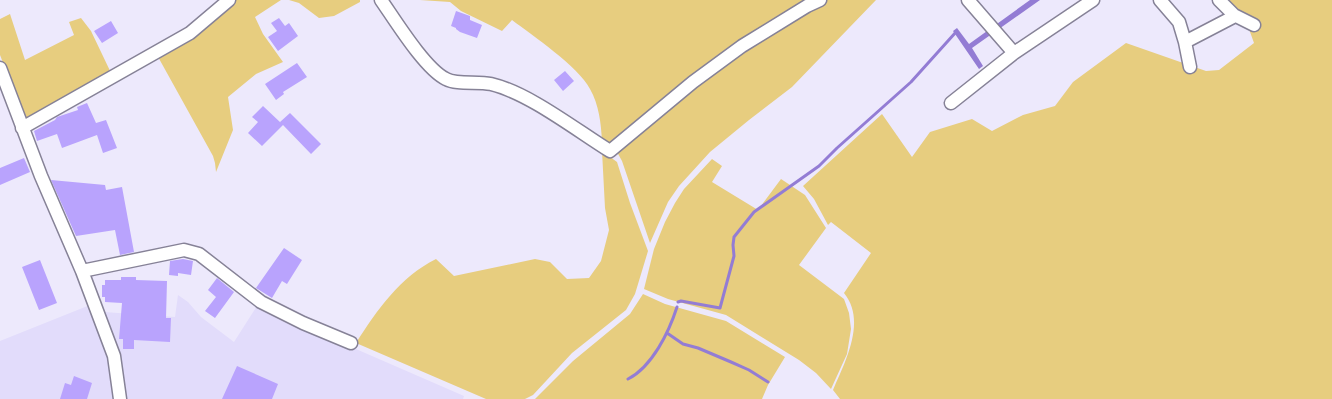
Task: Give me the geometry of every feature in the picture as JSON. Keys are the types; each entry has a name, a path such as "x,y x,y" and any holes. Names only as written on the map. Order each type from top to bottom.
{"street":[{"path":"22,128 190,33 229,0"},
{"path":"381,0 419,53 437,73 447,80 491,84 527,98 610,151 693,82 742,46 820,0"},
{"path":"951,103 1014,53 1093,0"},
{"path":"1160,0 1179,22 1190,67"},
{"path":"1219,0 1234,15 1254,25"},
{"path":"973,1 1014,53"},
{"path":"1185,42 1234,15"},
{"path":"0,70 41,176 82,271 114,356 120,399"},
{"path":"82,271 184,250 199,254 261,302 303,323 351,343"}],"shaded area":[{"path":"234,0 281,0 255,17 263,34 283,62 256,74 228,97 233,130 216,172 213,156 157,55"},
{"path":"289,0 360,0 360,2 334,16 319,18 299,3"},
{"path":"420,0 815,0 610,145 602,141 596,101 590,89 566,61 543,43 512,20 502,31 461,11 450,2"},
{"path":"827,0 876,0 792,87 710,152 679,186 668,202 650,243 622,161 617,152 680,96 808,8"},
{"path":"1030,0 1040,0 972,48 983,66 979,69 953,31 957,28 969,44"},
{"path":"1229,0 1332,0 1332,399 840,399 833,390 848,354 854,329 854,316 851,304 844,293 871,253 831,222 828,225 814,199 803,186 882,114 912,157 930,132 972,119 992,131 1023,115 1055,106 1073,82 1126,43 1206,71 1219,70 1254,43 1249,29"},
{"path":"10,14 25,60 74,35 69,22 81,18 91,31 112,75 26,122 0,55 0,19"},
{"path":"602,151 617,162 648,251 635,294 626,310 572,353 533,395 525,399 486,399 356,343 390,295 411,275 436,259 454,276 535,259 550,262 567,279 589,278 601,261 609,230 605,208"},
{"path":"712,159 722,166 712,182 758,210 781,179 805,195 826,228 799,265 844,299 849,313 851,329 847,354 831,389 816,373 799,360 726,315 668,299 644,289 654,249 665,222 684,189"},
{"path":"643,294 665,304 726,321 785,357 762,399 535,399 573,361 630,314"},
{"path":"178,295 188,302 201,317 234,342 257,306 464,396 463,399 127,399 120,356 104,312 175,317"},
{"path":"90,305 109,359 114,399 0,399 0,341"}],"building":[{"path":"456,11 470,16 470,20 482,25 477,38 460,32 451,26"},
{"path":"279,18 285,26 289,23 298,36 278,51 268,37 277,31 271,23"},
{"path":"111,21 118,33 102,43 94,31"},
{"path":"297,63 307,77 283,92 284,94 276,100 265,84"},
{"path":"565,71 574,81 563,91 554,80"},
{"path":"87,103 96,123 106,120 117,148 103,153 97,135 62,148 57,134 37,141 34,131 55,120 57,117 78,110 77,107"},
{"path":"263,106 281,123 290,113 321,144 311,154 283,125 262,146 248,133 258,122 252,117"},
{"path":"24,158 30,172 0,185 0,168"},
{"path":"51,180 105,185 106,190 122,187 134,252 120,255 115,230 76,236"},
{"path":"284,248 302,260 287,284 282,281 272,298 256,288"},
{"path":"183,259 193,261 191,275 178,273 178,276 169,275 170,261"},
{"path":"40,260 57,303 39,310 22,267"},
{"path":"121,277 136,277 136,280 167,281 166,318 171,318 170,342 134,340 134,349 123,349 123,339 119,339 122,303 105,302 105,297 102,297 102,285 105,285 105,280 121,280"},
{"path":"217,278 234,292 215,318 205,311 216,297 208,290"},
{"path":"237,366 278,384 272,399 222,399"},
{"path":"74,376 92,383 87,399 60,399 65,383 71,385"}],"waterway":[{"path":"678,302 720,308 734,256 734,237 754,212 819,166 911,82 956,32"},
{"path":"628,379 645,366 659,348 677,307"},
{"path":"667,333 683,344 698,348 749,370 768,382"}]}
